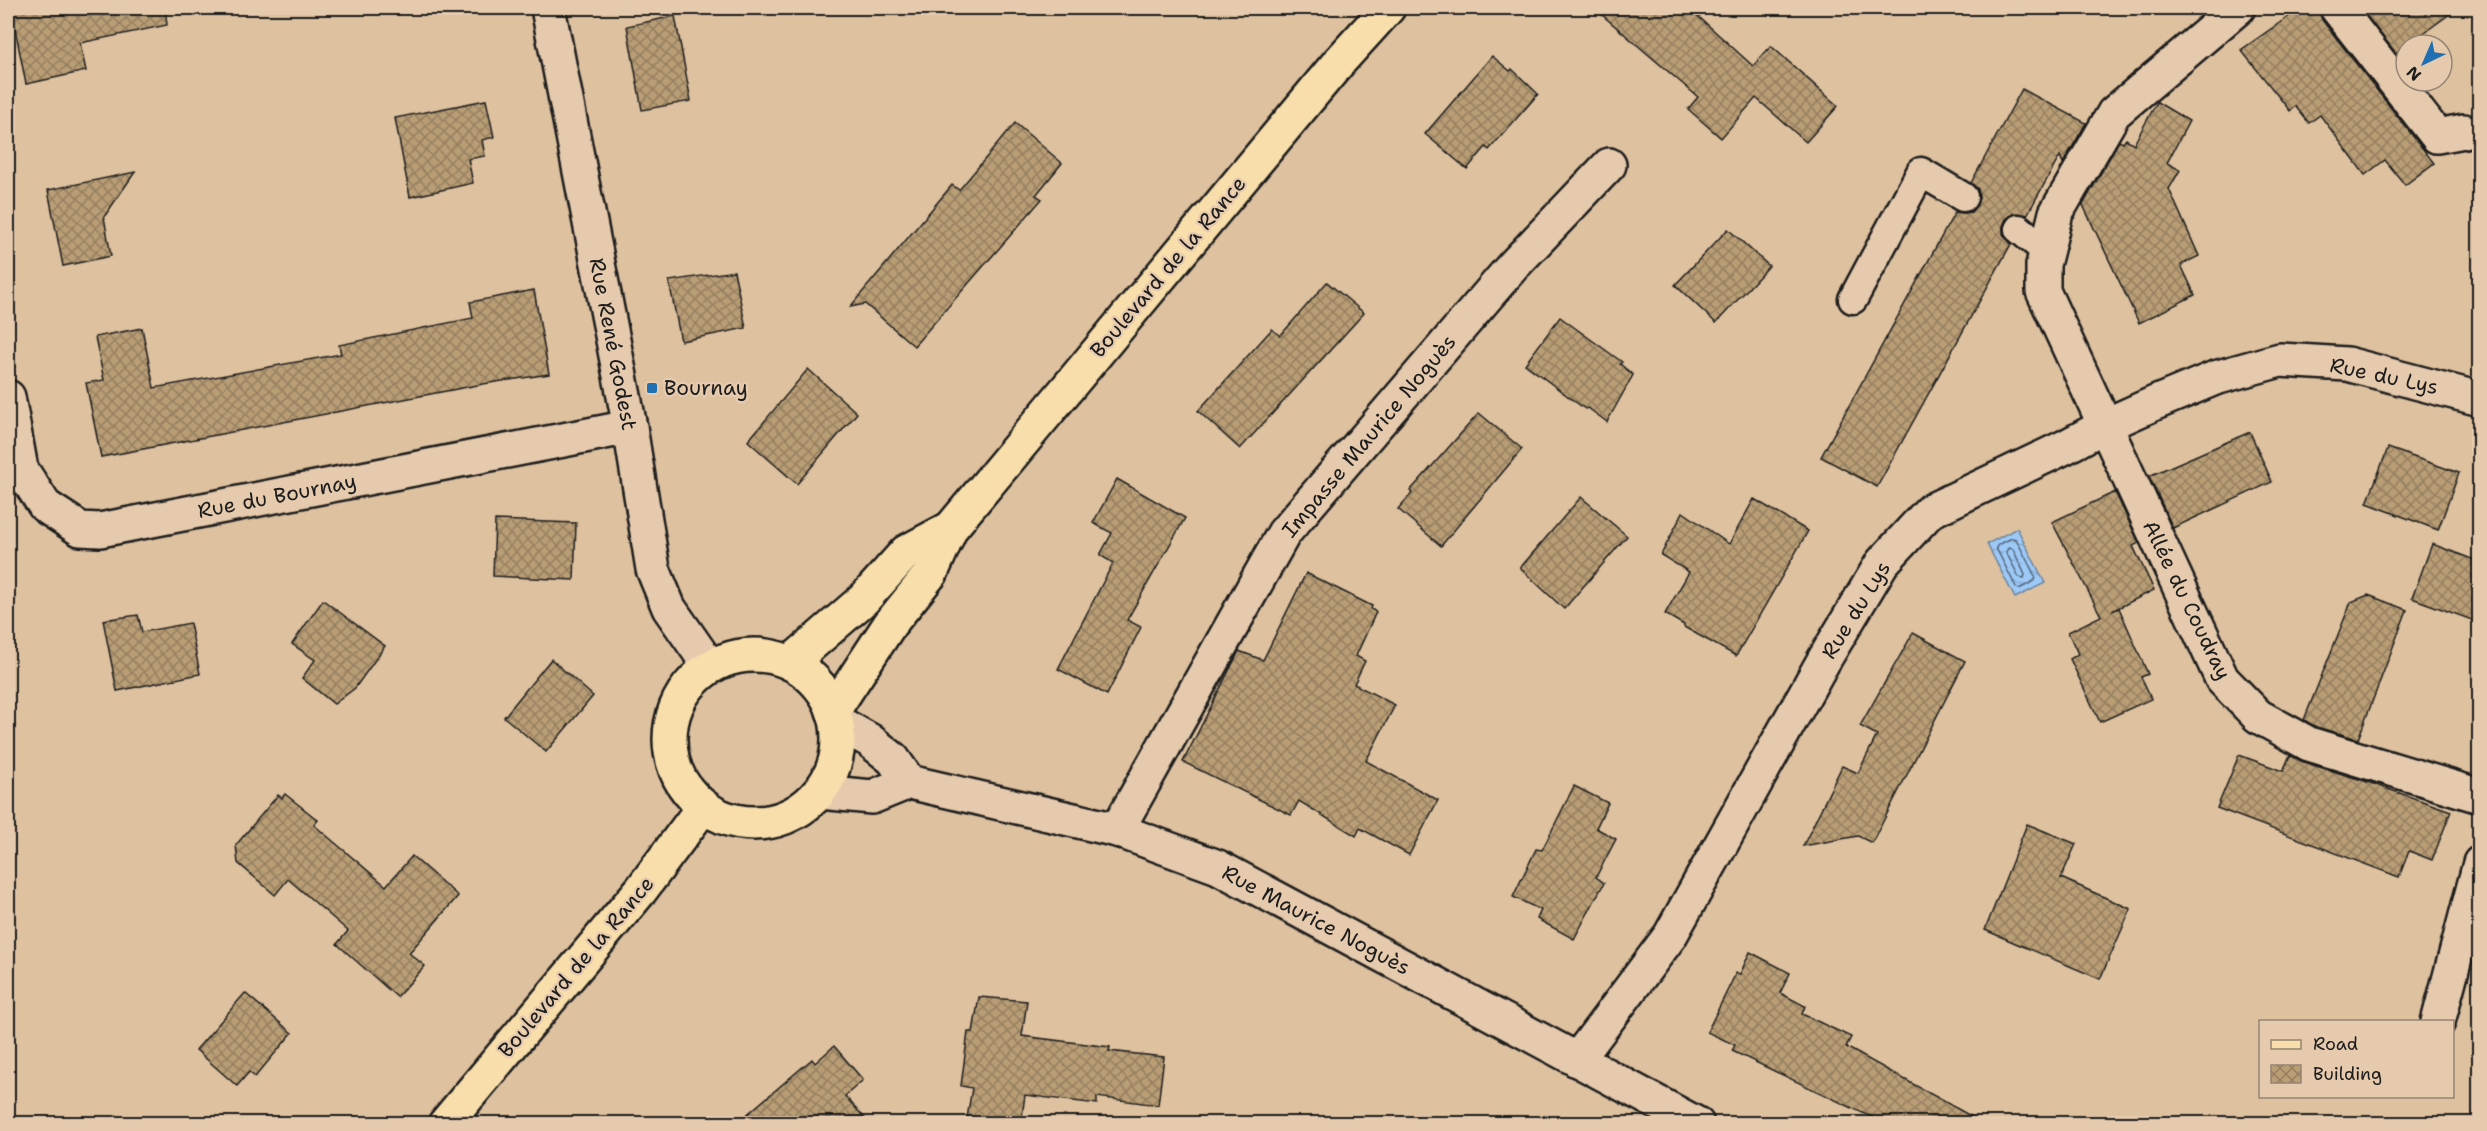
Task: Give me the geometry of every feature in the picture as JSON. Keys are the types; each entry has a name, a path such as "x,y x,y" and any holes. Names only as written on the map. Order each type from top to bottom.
{"main road":[{"name":"Boulevard de la Rance","path":"835,717 890,624 931,573 951,528 1339,62 1388,8"},
{"name":"Boulevard de la Rance","path":"790,663 864,599 906,552 951,528"},
{"path":"763,655 790,663 815,681 829,700 835,717 838,747 833,770 820,792 801,810 777,821 752,824 726,819 703,807 684,787 672,762 669,734 675,708 689,684 710,667 735,656 763,655"},
{"name":"Boulevard de la Rance","path":"446,1124 641,890 703,807"}],"street":[{"name":"Rue René Godest","path":"548,8 630,427 653,569 669,609 710,667"},
{"name":"Allée du Coudray","path":"2238,8 2114,113 2056,213 2043,265 2043,291 2222,679 2258,716 2309,744 2480,796"},
{"path":"2337,8 2437,136 2464,130"},
{"name":"Impasse Maurice Noguès","path":"1117,830 1284,533 1520,258 1609,165"},
{"name":"Rue du Lys","path":"1577,1059 1670,936 1824,660 1882,563 1930,511 2104,426 2215,378 2280,360 2347,364 2480,399"},
{"name":"Rue du Bournay","path":"8,397 21,470 45,506 80,529 100,530 630,427"},
{"path":"820,792 872,797 909,782 893,759 835,717"},
{"name":"Rue Maurice Noguès","path":"909,782 1117,830 1218,867 1697,1124"},
{"path":"2439,1020 2480,863"}],"lane":[{"path":"1853,298 1921,172 1963,197"},
{"path":"2019,229 2046,251"}],"water":[{"path":"2017,528 2045,583 2015,598 1987,544"}],"building":[{"path":"11,8 165,8 167,25 80,43 86,71 26,84"},
{"path":"1594,8 1689,8 1753,66 1771,46 1838,106 1806,142 1756,98 1721,138 1688,109 1698,97"},
{"path":"2301,8 2319,8 2322,20 2434,163 2405,185 2385,160 2365,175 2320,115 2309,123 2295,106 2290,111 2241,50"},
{"path":"2360,8 2458,8 2424,33 2394,33 2394,50"},
{"path":"675,16 691,101 642,110 627,26"},
{"path":"1492,56 1510,71 1512,69 1538,94 1489,150 1486,147 1467,169 1425,134"},
{"path":"2022,89 2086,123 2063,163 2060,156 2027,215 2014,213 2006,219 2003,234 2011,244 1877,487 1821,457 1955,212 1971,212 1977,205 1978,189 1971,183"},
{"path":"486,100 494,137 482,140 485,156 468,159 473,183 410,197 395,118"},
{"path":"2157,102 2189,121 2167,163 2180,170 2169,189 2199,256 2181,265 2195,295 2139,323 2083,205 2119,141 2123,143 2126,139 2134,144"},
{"path":"1015,123 1062,163 1036,195 1042,199 914,346 865,304 850,307 952,185 959,190"},
{"path":"135,172 104,217 111,256 63,266 48,190"},
{"path":"1728,229 1769,266 1716,323 1675,285"},
{"path":"734,271 746,328 681,341 669,281"},
{"path":"1327,282 1364,313 1240,449 1198,411 1272,329 1280,336"},
{"path":"534,290 549,374 483,384 101,457 86,383 104,380 95,337 142,328 154,388 341,354 339,345 473,318 470,302"},
{"path":"1560,317 1622,362 1620,364 1633,375 1607,422 1588,408 1585,409 1525,364"},
{"path":"808,369 857,413 797,484 748,441"},
{"path":"1479,413 1522,449 1441,546 1398,509 1412,493 1410,491"},
{"path":"2250,432 2272,482 2173,528 2149,476"},
{"path":"2388,448 2459,473 2438,530 2367,503"},
{"path":"1117,479 1185,518 1127,620 1141,627 1107,695 1058,669 1113,563 1100,555 1112,533 1093,523"},
{"path":"2115,492 2139,543 2133,546 2154,590 2112,611 2119,608 2148,674 2141,677 2151,699 2100,722 2070,659 2078,654 2068,632 2101,616 2052,522"},
{"path":"1581,497 1627,536 1564,609 1520,568"},
{"path":"1754,499 1808,531 1736,656 1665,614 1689,572 1661,555 1683,512 1729,544"},
{"path":"495,520 576,523 574,580 493,576"},
{"path":"2432,544 2480,562 2480,623 2412,598"},
{"path":"1306,573 1372,606 1371,609 1376,612 1356,656 1365,661 1354,684 1395,705 1366,761 1438,800 1409,855 1360,828 1356,836 1299,801 1291,815 1183,762 1239,651 1263,660"},
{"path":"2368,595 2407,610 2358,739 2316,727 2304,720 2351,602"},
{"path":"323,600 385,646 355,688 334,704 302,678 315,660 292,644"},
{"path":"138,615 142,632 190,623 200,674 117,691 103,620"},
{"path":"1913,633 1965,661 1872,843 1858,836 1803,846 1842,766 1858,773 1877,735 1860,726"},
{"path":"551,659 593,696 546,752 504,717"},
{"path":"2239,755 2283,771 2290,755 2303,762 2451,811 2432,860 2409,851 2399,877 2217,808"},
{"path":"1574,786 1608,803 1596,828 1616,839 1596,877 1604,883 1574,939 1537,919 1541,910 1513,897 1536,849 1542,850"},
{"path":"285,794 318,820 314,825 386,886 412,856 458,896 409,953 425,966 397,997 337,944 348,931 288,879 275,895 238,863 236,845 278,795 282,798"},
{"path":"2027,824 2076,844 2061,878 2131,909 2100,979 1985,930"},
{"path":"1750,952 1790,973 1780,993 1805,1006 1802,1014 1851,1037 1846,1047 1985,1124 1886,1124 1732,1051 1735,1045 1707,1032 1736,973 1740,974"},
{"path":"245,993 292,1033 255,1077 249,1072 237,1086 196,1050"},
{"path":"979,997 1027,1001 1022,1036 1110,1047 1109,1051 1164,1057 1158,1105 1097,1097 1097,1104 1025,1095 1021,1124 966,1124 972,1088 961,1086 968,1032 973,1032"},
{"path":"834,1046 863,1080 845,1096 870,1124 736,1124 812,1059 815,1063"}],"place":[{"name":"Bournay","path":"652,388"}]}
